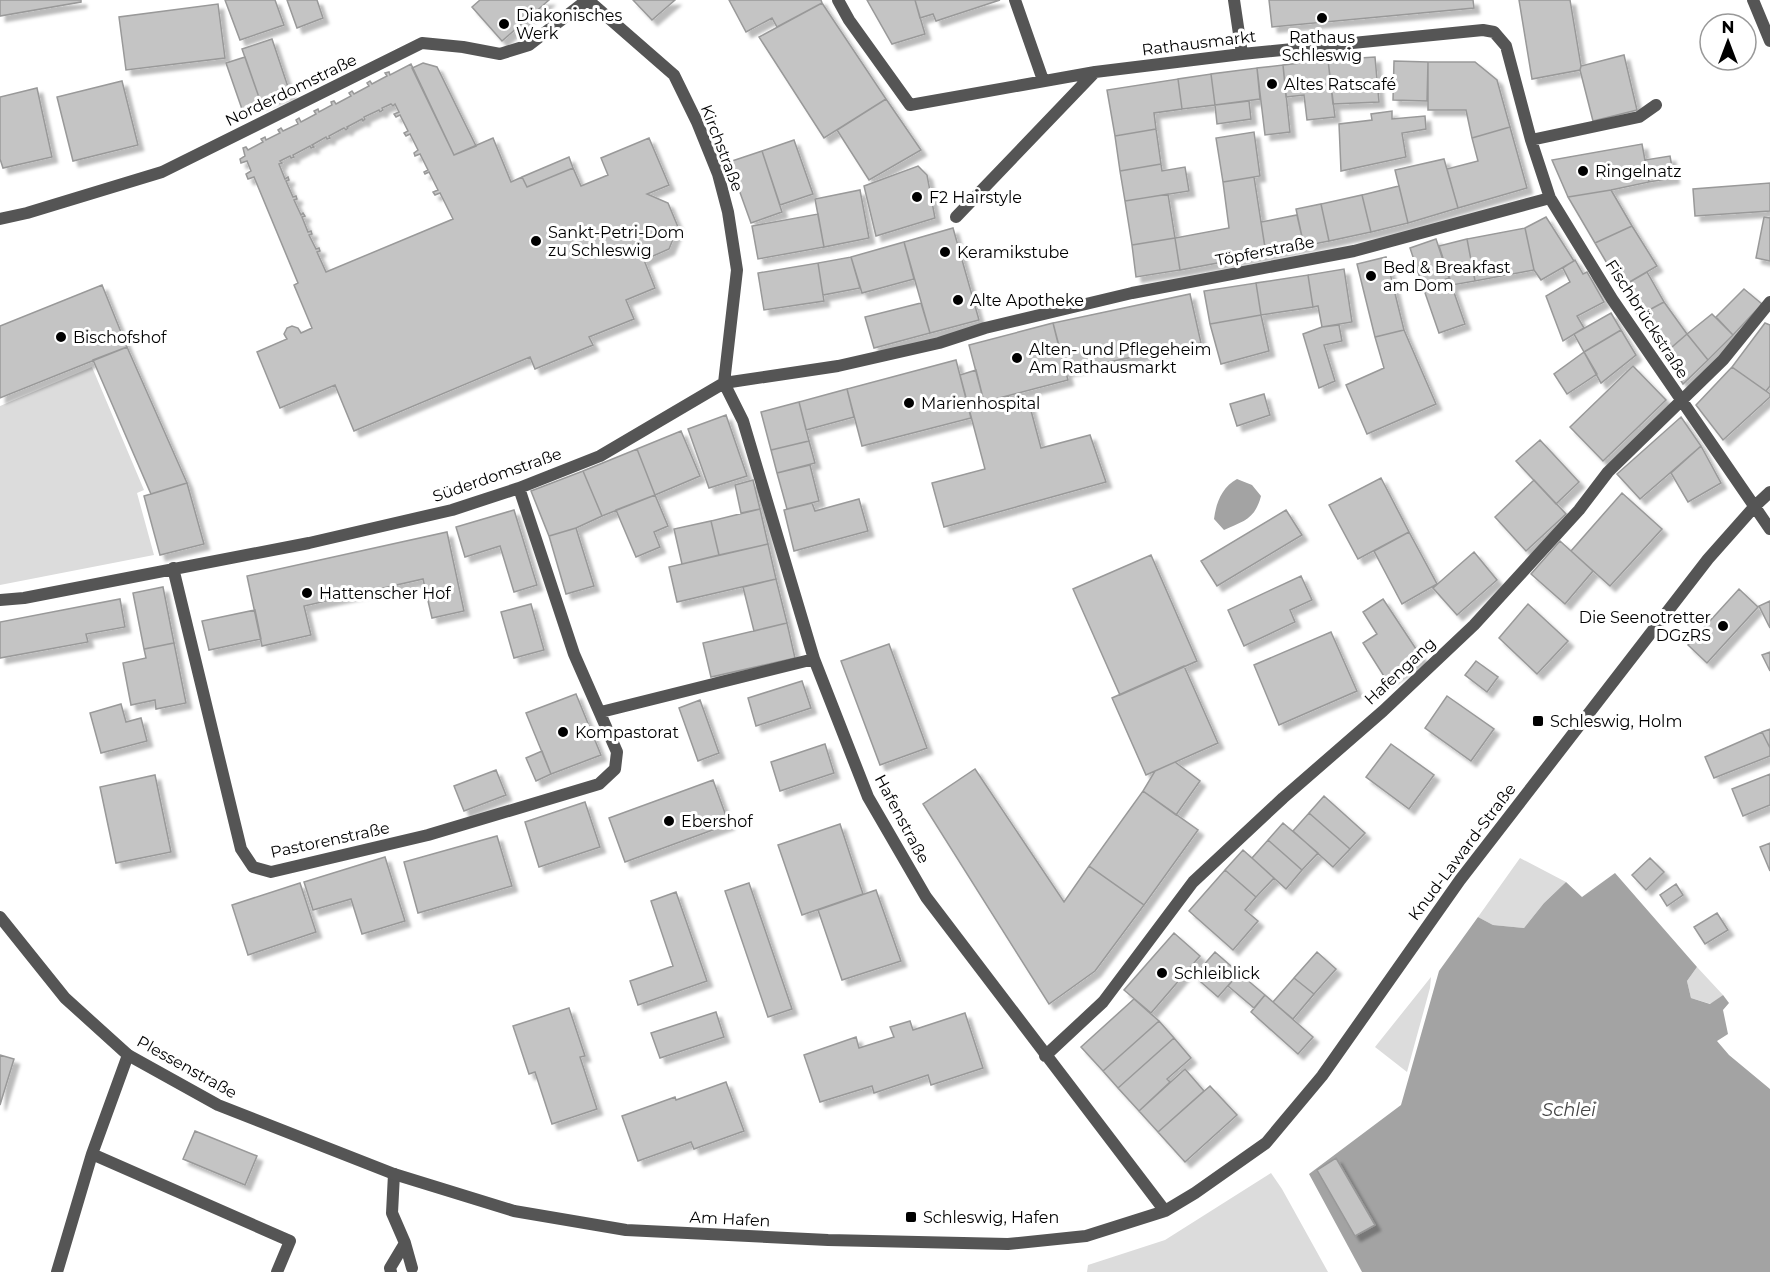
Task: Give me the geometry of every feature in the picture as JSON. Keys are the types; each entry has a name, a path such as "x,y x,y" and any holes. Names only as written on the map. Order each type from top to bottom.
{"street":[{"name":"Norderdomstraße","path":"0,219 162,172 422,43 463,46 500,54 529,45 588,0"},
{"name":"Kirchstraße","path":"588,0 674,75 697,122 718,174 728,212 736,270 724,384"},
{"name":"Rathausmarkt","path":"838,0 849,20 910,105 1095,72 1242,54 1483,30 1494,32"},
{"path":"1015,0 1043,80"},
{"path":"1234,0 1242,54"},
{"path":"1753,0 1770,41"},
{"name":"Fischbrückstraße","path":"1494,32 1506,46 1531,140 1550,198 1612,299 1770,529"},
{"path":"956,217 1095,72"},
{"path":"1531,140 1640,117 1656,105"},
{"name":"Töpferstraße","path":"985,328 1132,293 1354,251 1550,198"},
{"name":"Hafengang","path":"1045,1056 1103,1002 1193,882 1282,798 1383,711 1474,624 1579,510 1608,471 1723,360 1770,302"},
{"name":"Süderdomstraße","path":"0,600 24,598 309,543 441,513 519,488 600,456 724,384 838,366 939,343 985,328"},
{"name":"Hafenstraße","path":"724,384 743,421 814,659 868,797 926,897 1165,1211"},
{"name":"Pastorenstraße","path":"173,568 241,849 253,867 271,872 349,854 428,835 599,784 615,769 617,752 574,654 519,488"},
{"name":"Knud-Laward-Straße","path":"1165,1211 1195,1193 1266,1143 1322,1076 1460,880 1708,559 1770,492"},
{"path":"601,712 814,659"},
{"name":"Plessenstraße","path":"0,917 65,998 128,1055 218,1105 304,1139"},
{"path":"57,1272 92,1154 128,1055"},
{"name":"Am Hafen","path":"304,1139 394,1174 514,1211 626,1230 828,1240 1008,1244 1086,1236 1165,1211"},
{"path":"92,1154 290,1241 277,1272"},
{"path":"394,1174 392,1214 405,1243 412,1268"},
{"path":"391,1272 390,1268 405,1243"}],"shaded area":[{"path":"92,367 144,490 137,493 154,555 0,585 0,406"},
{"path":"1520,858 1566,882 1544,903 1524,928 1493,925 1478,917"},
{"path":"1697,967 1723,995 1711,1004 1691,998 1687,981"},
{"path":"1431,977 1430,988 1407,1072 1375,1047"},
{"path":"1271,1173 1328,1272 1087,1272 1088,1265 1165,1240"}],"water":[{"path":"1237,479 1252,485 1261,496 1259,504 1248,518 1224,530 1214,519 1216,507 1227,486"},
{"name":"Schlei","path":"1615,873 1697,967 1687,981 1691,998 1710,1004 1723,995 1729,1003 1723,1010 1728,1034 1717,1041 1729,1055 1770,1089 1770,1272 1362,1272 1309,1174 1401,1105 1439,971 1478,917 1493,925 1524,928 1544,903 1566,882 1582,897"}],"building":[{"path":"0,0 81,0 81,2 0,16"},
{"path":"225,0 275,0 284,25 240,40"},
{"path":"287,0 317,0 323,18 297,28"},
{"name":"Diakonisches Werk","path":"480,0 549,0 502,41 472,7"},
{"path":"633,0 675,0 652,20"},
{"path":"729,0 821,0 822,3 777,27 772,18 746,32"},
{"path":"867,0 915,0 925,34 892,44"},
{"path":"915,0 1000,0 936,21 933,14 920,18"},
{"name":"Rathaus Schleswig","path":"1269,0 1473,0 1474,8 1272,27"},
{"path":"1519,0 1570,0 1580,70 1532,79"},
{"path":"822,3 886,99 824,138 759,37"},
{"path":"218,4 225,58 126,70 119,17"},
{"path":"272,39 290,93 261,103 242,49"},
{"path":"1624,55 1637,110 1593,121 1580,70 1581,66"},
{"path":"245,57 261,103 242,109 226,63"},
{"path":"1375,57 1379,102 1333,104 1328,60"},
{"path":"1328,60 1335,117 1307,120 1304,95 1286,97 1283,65"},
{"path":"1394,61 1428,62 1427,101 1393,100"},
{"path":"1428,62 1475,62 1497,80 1510,127 1472,138 1466,110 1428,110"},
{"path":"423,63 437,67 476,146 454,155 412,68"},
{"name":"Sankt-Petri-Dom zu Schleswig","path":"411,64 454,155 493,138 511,182 522,177 527,187 573,168 581,186 608,175 601,158 649,138 669,185 647,194 668,203 678,227 669,249 644,260 655,288 626,300 634,319 589,337 593,345 535,369 530,357 354,431 335,385 280,408 257,352 287,339 284,334 287,328 292,326 298,328 301,333 312,328 294,285 298,283 254,177 248,179 246,174 251,171 247,161 241,163 240,159 245,156 243,148 246,147 248,150 263,142 261,139 265,137 266,140 280,133 278,130 281,128 283,131 298,124 296,120 299,118 301,122 316,114 314,111 318,109 319,112 332,105 331,102 334,101 336,104 351,96 349,93 352,91 354,94 369,86 367,83 370,81 372,84 387,76 385,73 389,72 390,75","holes":["391,104 393,106 395,104 399,112 394,114 396,117 400,115 408,131 404,133 406,136 410,134 418,150 414,153 415,156 420,154 428,170 424,172 425,174 429,172 438,190 433,192 435,195 440,193 453,219 326,272 317,252 320,251 319,248 316,249 309,235 312,234 311,231 308,232 302,217 305,216 303,213 301,215 294,200 297,199 296,196 293,197 286,181 289,180 288,177 285,179 280,161 290,156 294,157 293,155 310,146 314,147 312,145 326,137 330,138 329,136 344,128 346,130 347,127 362,119 363,121 364,117 379,110 380,112 382,108"]},
{"path":"1283,65 1290,132 1265,135 1257,68"},
{"path":"1257,68 1260,99 1215,105 1211,74"},
{"path":"1211,74 1215,105 1182,109 1178,79"},
{"path":"1178,79 1182,109 1154,113 1156,129 1115,136 1107,90"},
{"path":"122,81 138,145 73,161 57,97"},
{"path":"37,88 52,157 3,168 0,159 0,97"},
{"path":"886,99 921,150 869,180 837,130"},
{"path":"1249,101 1251,119 1217,124 1215,105"},
{"path":"1392,111 1392,119 1425,116 1426,129 1402,133 1406,157 1341,171 1339,124 1372,120 1371,114"},
{"path":"1510,127 1527,188 1458,208 1447,169 1478,161 1472,138"},
{"path":"1156,129 1161,164 1120,171 1115,136"},
{"path":"1254,132 1260,176 1223,182 1216,138"},
{"path":"794,140 813,194 780,205 762,151"},
{"path":"1642,144 1649,182 1611,190 1568,197 1552,160"},
{"path":"762,151 782,212 751,223 729,162"},
{"path":"1670,156 1674,178 1649,182 1645,160"},
{"path":"569,157 573,168 527,187 522,177"},
{"path":"1444,159 1458,208 1408,223 1395,170"},
{"path":"1161,164 1162,171 1185,167 1189,191 1125,201 1120,171"},
{"path":"918,166 927,175 935,218 876,236 864,186"},
{"path":"1254,177 1266,254 1180,270 1175,238 1229,228 1223,182"},
{"path":"1770,183 1770,211 1695,216 1693,189"},
{"path":"1399,186 1408,223 1371,232 1362,195"},
{"path":"860,190 869,238 824,247 815,199"},
{"path":"1611,190 1632,226 1595,243 1568,197"},
{"path":"1168,194 1175,238 1132,245 1125,201"},
{"path":"1362,195 1371,232 1329,241 1321,204"},
{"path":"1321,204 1329,241 1304,246 1296,209"},
{"path":"818,214 824,247 758,259 752,226"},
{"path":"1297,215 1304,246 1266,254 1261,222"},
{"path":"1546,217 1574,261 1541,280 1534,270 1525,228"},
{"path":"1764,217 1770,218 1770,261 1756,258"},
{"path":"1632,226 1657,266 1621,287 1595,243"},
{"path":"953,228 979,320 930,333 904,242"},
{"path":"1525,228 1534,270 1475,281 1467,239"},
{"path":"1175,238 1180,270 1136,277 1132,245"},
{"path":"1436,239 1449,278 1423,287 1410,248"},
{"path":"1467,239 1475,281 1452,285 1439,246"},
{"path":"904,242 914,279 862,293 851,257"},
{"path":"851,257 860,288 823,295 818,263"},
{"path":"1386,257 1404,330 1375,337 1357,264"},
{"path":"1575,260 1583,274 1587,272 1604,302 1577,316 1584,328 1563,341 1546,296 1570,282 1563,268"},
{"path":"818,263 824,301 764,310 758,273"},
{"path":"1344,269 1352,322 1322,327 1318,306 1313,307 1308,275"},
{"path":"1647,272 1664,302 1638,316 1621,287"},
{"path":"1308,275 1313,307 1261,315 1256,283"},
{"path":"1449,278 1465,324 1439,333 1423,287"},
{"path":"1256,283 1261,315 1210,324 1204,291"},
{"name":"Bischofshof","path":"102,285 127,347 0,398 0,326"},
{"path":"1744,289 1762,304 1733,335 1716,317"},
{"path":"1190,294 1201,343 1065,371 1053,323"},
{"path":"1664,302 1687,334 1664,354 1638,316"},
{"path":"921,303 930,333 874,348 865,317"},
{"path":"1611,313 1621,330 1584,352 1574,334"},
{"path":"1712,314 1733,335 1708,360 1687,334"},
{"path":"1261,315 1269,351 1221,364 1210,324"},
{"name":"Alten- und Pflegeheim Am Rathausmarkt","path":"1053,323 1068,380 984,402 969,345"},
{"path":"1765,323 1770,325 1770,386 1766,391 1732,367"},
{"path":"1339,325 1342,341 1324,345 1335,381 1319,388 1303,334 1322,327"},
{"path":"1404,330 1436,404 1367,434 1346,385 1384,368 1375,337"},
{"path":"1621,330 1636,355 1601,383 1584,352"},
{"path":"1687,334 1708,360 1683,384 1664,354"},
{"path":"127,347 187,483 151,494 93,360"},
{"path":"1584,352 1597,374 1567,394 1554,374"},
{"name":"Marienhospital","path":"956,360 971,418 862,446 847,389"},
{"path":"1633,366 1666,400 1603,461 1570,427"},
{"path":"1732,367 1770,394 1770,397 1723,440 1696,405"},
{"path":"976,370 984,402 1008,396 1012,408 1029,403 1041,448 1090,435 1106,482 944,527 932,483 985,469 960,375"},
{"path":"847,389 854,417 806,430 799,402"},
{"path":"1264,394 1270,415 1237,426 1230,404"},
{"path":"799,402 809,441 771,450 761,412"},
{"path":"726,415 747,476 709,488 688,429"},
{"path":"1681,417 1701,446 1640,499 1617,474"},
{"path":"681,431 700,476 655,495 637,449"},
{"path":"1540,440 1579,482 1556,504 1516,461"},
{"path":"809,441 815,463 777,473 771,450"},
{"path":"1701,446 1721,483 1688,502 1671,473"},
{"path":"637,449 655,495 602,516 583,471"},
{"path":"810,465 819,501 787,509 777,473"},
{"path":"583,471 602,516 576,528 549,536 531,491"},
{"path":"1381,478 1409,532 1358,559 1329,505"},
{"path":"753,480 760,509 741,513 735,485"},
{"path":"1534,480 1566,514 1526,551 1495,517"},
{"path":"187,483 204,544 160,555 144,496"},
{"path":"1622,493 1662,529 1610,586 1571,551"},
{"path":"655,495 668,526 654,532 660,547 636,557 616,510"},
{"path":"859,499 868,531 794,551 784,510 812,503 815,511"},
{"path":"760,509 768,544 719,555 711,521"},
{"path":"514,510 537,585 514,592 500,546 465,557 456,527"},
{"path":"1286,510 1302,535 1217,586 1201,561"},
{"path":"711,521 719,555 682,564 674,529"},
{"path":"576,528 594,586 566,594 549,536"},
{"name":"Hattenscher Hof","path":"447,532 464,611 432,618 423,579 304,606 311,635 262,646 247,576"},
{"path":"1409,532 1437,584 1402,604 1374,551"},
{"path":"1560,541 1593,571 1565,604 1531,574"},
{"path":"768,544 776,579 677,602 669,567"},
{"path":"1474,552 1497,580 1457,615 1433,588"},
{"path":"1151,555 1197,661 1120,695 1073,589"},
{"path":"1301,576 1312,600 1290,610 1295,622 1244,646 1228,610"},
{"path":"776,579 787,623 754,631 743,587"},
{"path":"163,587 174,643 144,649 133,593"},
{"name":"Die Seenotretter DGzRS","path":"1739,589 1758,607 1707,663 1688,645"},
{"path":"120,599 125,627 86,634 88,642 0,658 0,622"},
{"path":"1383,599 1422,658 1387,681 1363,643 1377,634 1363,612"},
{"path":"1770,601 1770,628 1759,606"},
{"path":"531,604 544,650 514,658 501,612"},
{"path":"1528,604 1568,641 1537,674 1499,638"},
{"path":"255,610 261,639 209,650 202,621"},
{"path":"787,623 795,658 711,677 703,643"},
{"path":"1331,632 1357,691 1279,725 1254,665"},
{"path":"174,643 186,703 156,709 155,700 131,705 123,663 146,658 144,649"},
{"path":"889,644 927,748 880,765 841,661"},
{"path":"1770,652 1770,671 1762,655"},
{"path":"1476,661 1498,677 1487,692 1465,675"},
{"path":"1184,666 1218,743 1146,775 1112,698"},
{"path":"802,681 811,708 756,726 748,698"},
{"name":"Kompastorat","path":"576,694 601,755 551,774 526,713"},
{"path":"1447,696 1494,729 1471,761 1425,728"},
{"path":"700,700 719,753 698,761 679,708"},
{"path":"121,704 126,722 141,718 147,741 101,753 90,713"},
{"path":"1770,729 1770,748 1762,732"},
{"path":"1762,732 1770,748 1770,756 1714,778 1705,757"},
{"path":"825,744 834,773 780,791 771,762"},
{"path":"1391,744 1434,775 1409,809 1366,777"},
{"path":"542,751 551,774 536,781 526,758"},
{"path":"1175,762 1200,781 1176,815 1143,791 1155,771"},
{"path":"975,769 1064,902 1089,866 1144,905 1095,971 1049,1004 923,804"},
{"path":"496,770 506,795 464,811 454,786"},
{"path":"1770,774 1770,805 1743,816 1732,789"},
{"path":"155,775 171,852 116,863 100,787"},
{"name":"Ebershof","path":"713,780 729,824 625,862 609,818"},
{"path":"1143,791 1198,830 1144,905 1089,866"},
{"path":"1324,796 1365,833 1350,849 1309,813"},
{"path":"585,802 600,847 539,867 525,822"},
{"path":"1309,813 1350,849 1333,867 1293,831"},
{"path":"1283,823 1318,853 1302,870 1268,840"},
{"path":"840,824 863,894 802,915 778,845"},
{"path":"497,836 512,886 418,913 404,862"},
{"path":"1268,840 1302,870 1286,889 1252,858"},
{"path":"1770,843 1770,871 1760,847"},
{"path":"1243,850 1274,878 1256,897 1225,870"},
{"path":"385,857 405,921 362,934 351,899 313,910 304,882"},
{"path":"1650,858 1664,872 1646,890 1632,875"},
{"path":"1225,870 1256,897 1245,910 1258,921 1233,950 1189,911"},
{"path":"300,883 316,932 248,955 232,905"},
{"path":"749,883 792,1009 768,1017 725,891"},
{"path":"1676,884 1683,895 1667,906 1660,895"},
{"path":"876,890 901,961 842,980 818,910"},
{"path":"676,892 707,981 638,1005 630,981 673,966 651,901"},
{"path":"1717,913 1728,930 1705,944 1694,927"},
{"name":"Schleiblick","path":"1174,933 1200,956 1151,1013 1124,990"},
{"path":"1215,952 1239,973 1218,997 1194,976"},
{"path":"1317,952 1336,969 1314,994 1294,978"},
{"path":"1239,973 1265,995 1254,1008 1228,986"},
{"path":"1294,978 1314,994 1293,1019 1273,1002"},
{"path":"1265,995 1313,1037 1298,1054 1251,1012"},
{"path":"1134,999 1159,1021 1103,1071 1081,1047"},
{"path":"569,1008 585,1056 580,1057 597,1109 552,1124 535,1072 529,1074 513,1026"},
{"path":"716,1012 724,1037 660,1058 651,1033"},
{"path":"965,1013 983,1068 931,1085 928,1075 874,1093 872,1086 820,1102 804,1055 856,1037 859,1048 894,1037 890,1027 910,1021 913,1030"},
{"path":"1159,1021 1174,1038 1118,1088 1103,1071"},
{"path":"1174,1038 1191,1058 1167,1079 1170,1082 1139,1111 1118,1088"},
{"path":"0,1055 14,1059 0,1105"},
{"path":"1185,1069 1204,1091 1158,1132 1139,1111"},
{"path":"726,1082 744,1131 694,1149 691,1142 638,1161 622,1116"},
{"path":"1210,1086 1237,1115 1185,1162 1158,1132"},
{"path":"195,1131 257,1156 245,1185 183,1159"},
{"path":"1336,1158 1375,1225 1355,1236 1317,1170"}],"place":[{"name":"Rathaus Schleswig","path":"1322,18"},
{"name":"Diakonisches Werk","path":"504,24"},
{"name":"Altes Ratscafé","path":"1272,84"},
{"name":"Ringelnatz","path":"1583,171"},
{"name":"F2 Hairstyle","path":"917,197"},
{"name":"Sankt-Petri-Dom zu Schleswig","path":"536,241"},
{"name":"Keramikstube","path":"945,252"},
{"name":"Bed & Breakfast am Dom","path":"1371,276"},
{"name":"Alte Apotheke","path":"958,300"},
{"name":"Bischofshof","path":"61,337"},
{"name":"Alten- und Pflegeheim Am Rathausmarkt","path":"1017,358"},
{"name":"Marienhospital","path":"909,403"},
{"name":"Hattenscher Hof","path":"307,593"},
{"name":"Die Seenotretter DGzRS","path":"1723,626"},
{"name":"Schleswig, Holm","path":"1538,721"},
{"name":"Kompastorat","path":"563,732"},
{"name":"Ebershof","path":"669,821"},
{"name":"Schleiblick","path":"1162,973"},
{"name":"Schleswig, Hafen","path":"911,1217"}]}
